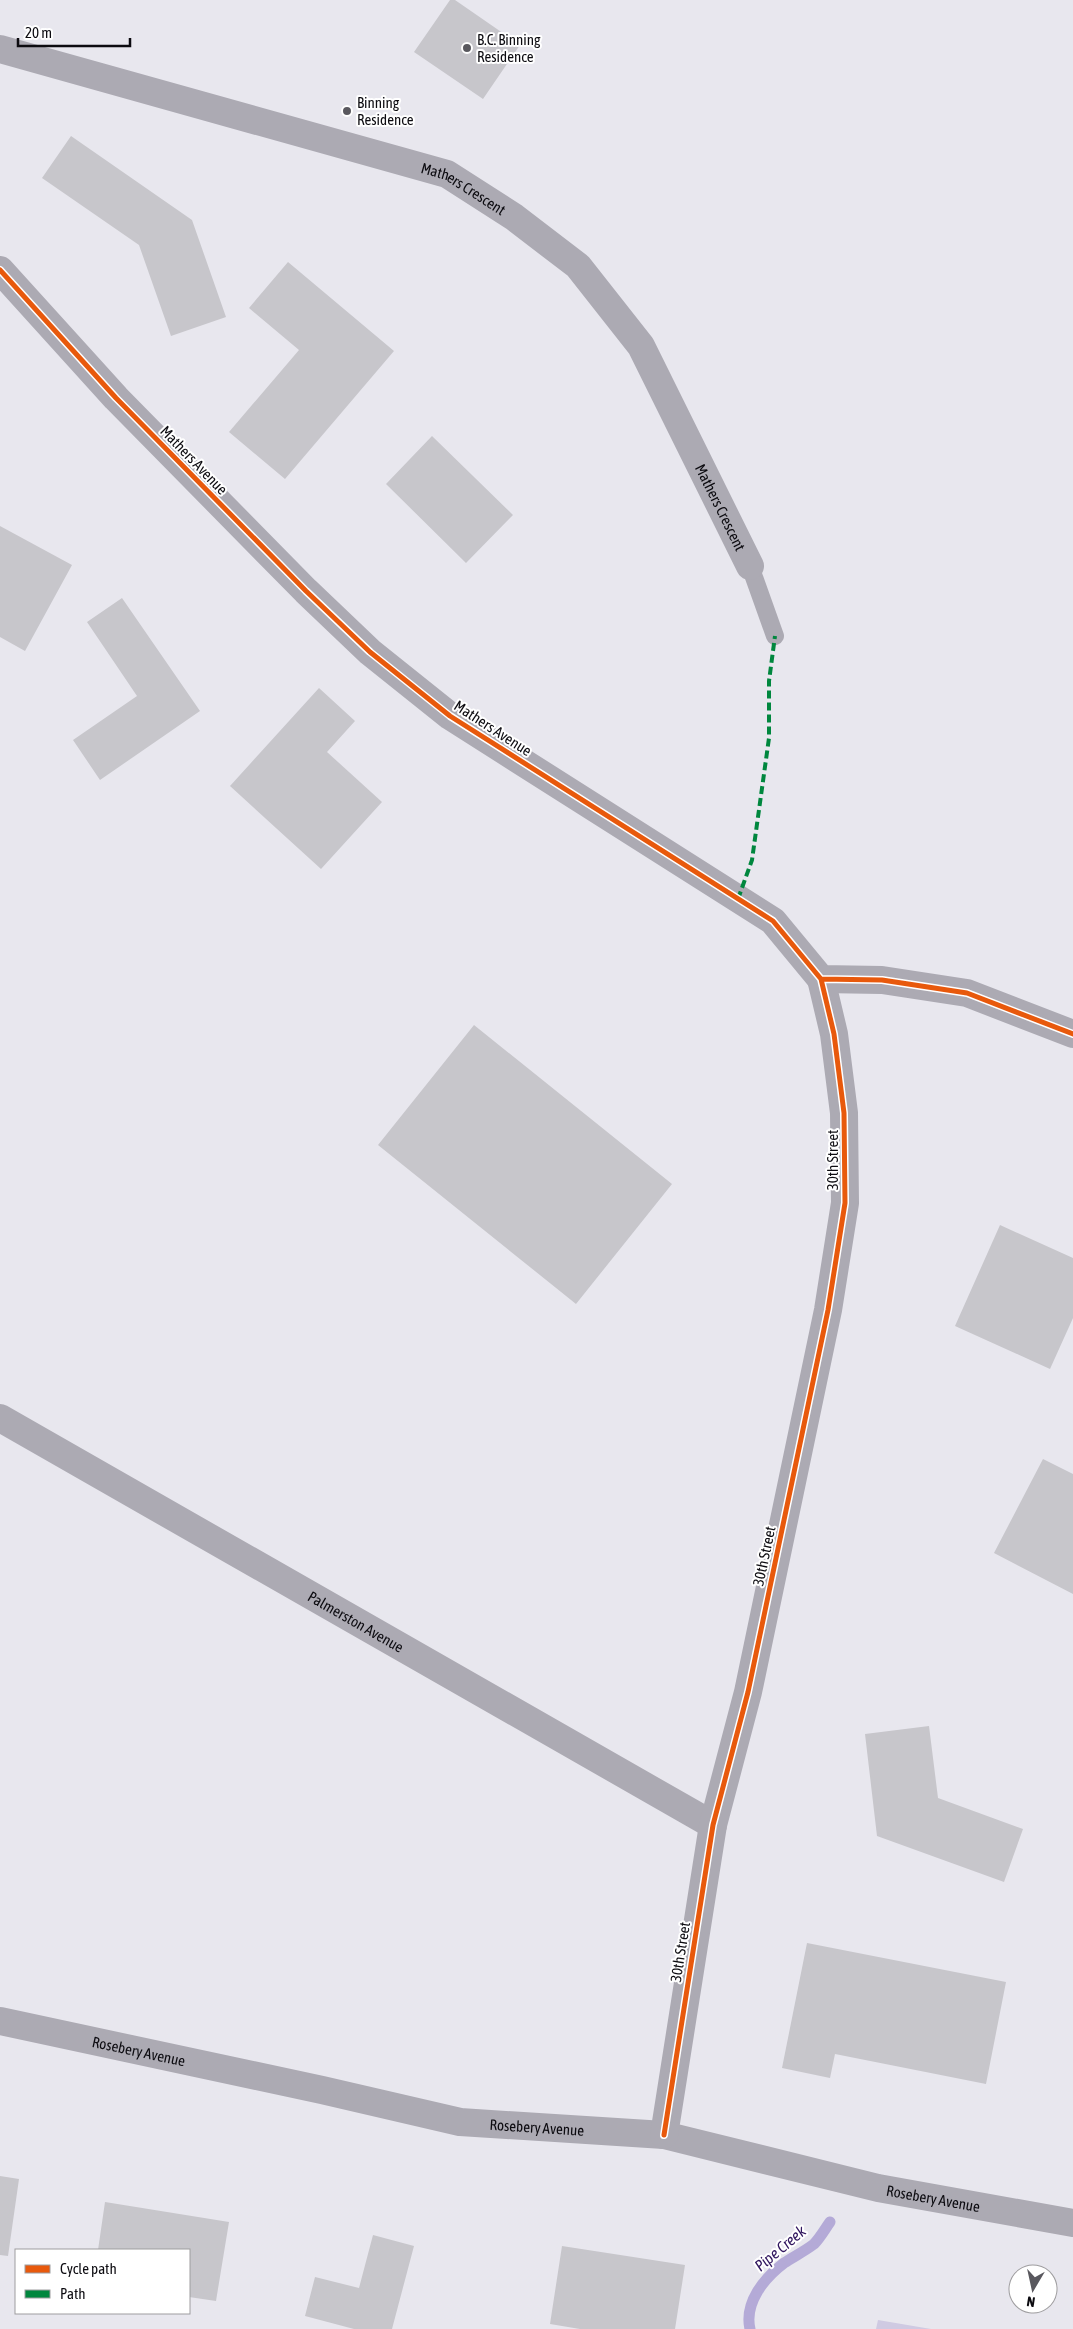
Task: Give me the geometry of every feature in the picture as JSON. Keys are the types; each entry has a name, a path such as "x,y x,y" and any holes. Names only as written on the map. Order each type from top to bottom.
{"street":[{"name":"Mathers Crescent","path":"0,49 447,174 514,218 578,266 641,346 750,566"},
{"name":"Mathers Avenue","path":"0,270 123,405 306,591 370,652 450,716 773,921 820,979"},
{"path":"820,979 882,980 967,993 1073,1034"},
{"name":"30th Street","path":"664,2135 713,1825 748,1692 828,1310 845,1203 844,1113 834,1034 820,979"},
{"name":"Palmerston Avenue","path":"0,1418 713,1825"},
{"name":"Rosebery Avenue","path":"0,2021 322,2090 460,2122 664,2135 878,2188 1073,2224"}],"lane":[{"path":"750,566 775,636"}],"shaded area":[{"path":"878,2320 931,2329 876,2329"}],"building":[{"name":"B.C. Binning Residence","path":"450,0 455,0 520,45 483,99 414,52"},
{"path":"71,136 192,220 226,317 171,336 139,245 42,178"},
{"path":"288,262 394,351 285,479 229,432 299,350 249,308"},
{"path":"432,436 513,515 466,563 386,484"},
{"path":"0,526 72,565 25,651 0,637"},
{"path":"122,598 200,711 100,780 73,740 137,696 87,622"},
{"path":"319,688 355,721 327,752 382,802 321,869 230,786"},
{"path":"474,1025 672,1184 576,1304 378,1145"},
{"path":"1000,1225 1073,1258 1073,1318 1050,1369 955,1326"},
{"path":"1043,1459 1073,1474 1073,1594 994,1553"},
{"path":"929,1726 938,1798 1023,1829 1004,1882 877,1836 865,1734"},
{"path":"807,1943 1006,1982 986,2084 835,2054 830,2078 782,2068"},
{"path":"0,2176 19,2179 8,2256 0,2255"},
{"path":"105,2202 229,2222 216,2301 190,2297 190,2249 98,2249"},
{"path":"373,2235 414,2246 392,2329 354,2329 305,2316 315,2277 359,2288"},
{"path":"562,2246 685,2265 675,2329 580,2329 550,2324"}],"waterway":[{"name":"Pipe Creek","path":"750,2329 750,2310 757,2292 769,2276 784,2263 814,2244 830,2222"}],"marked path":[{"path":"738,899 752,860 769,738 769,681 775,636"}],"cycle path":[{"path":"0,270 116,398 306,591 370,652 450,716 773,921 821,979 882,980 967,993 1073,1034"},
{"path":"664,2135 713,1825 748,1692 828,1310 845,1203 844,1113 834,1034 821,979"}],"place":[{"name":"B.C. Binning Residence","path":"467,48"},
{"name":"Binning Residence","path":"347,111"}]}
